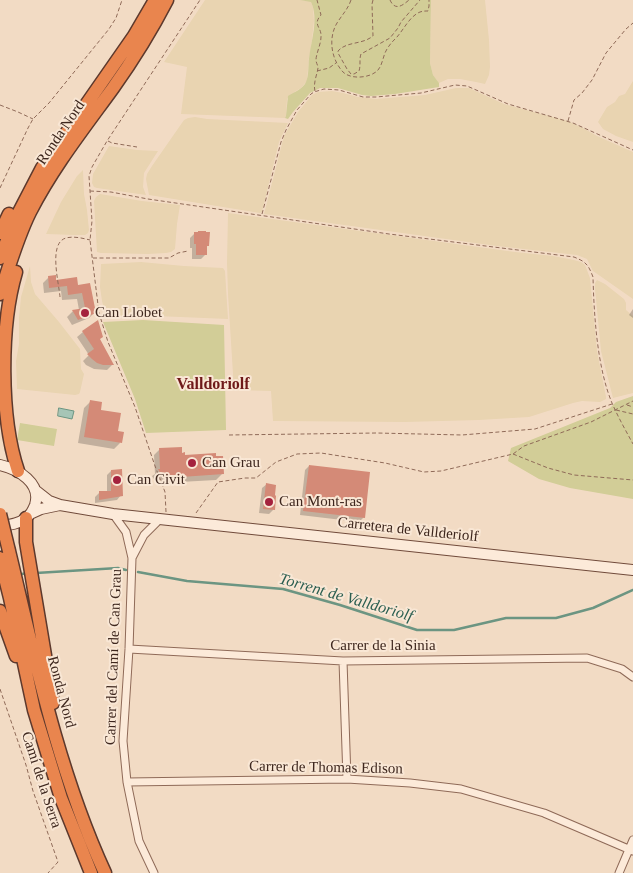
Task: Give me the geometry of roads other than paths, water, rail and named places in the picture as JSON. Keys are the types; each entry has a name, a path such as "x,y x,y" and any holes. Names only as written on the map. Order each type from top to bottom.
{"highway":[{"name":"Ronda Nord","path":"0,258 16,218 42,168 134,36 156,0"},
{"name":"Ronda Nord","path":"0,294 13,252 43,189 65,154 148,35 167,0"},
{"path":"148,35 158,28 175,0"},
{"path":"0,233 30,178 42,168"},
{"path":"18,471 12,458 8,440 4,402 2,365 5,328 12,282 43,189"},
{"name":"Ronda Nord","path":"0,514 10,598 34,710 61,798 91,873"},
{"path":"28,516 26,542 60,734 62,757"},
{"name":"Ronda Nord","path":"4,555 67,778 104,873"},
{"path":"0,611 34,710"}],"street":[{"path":"0,465 18,471"},
{"name":"Carretera de Vallderiolf","path":"18,471 28,478 34,490 49,501 60,505 112,514 633,570"},
{"path":"28,516 33,511 36,501 34,490"},
{"name":"Carretera de Vallderiolf","path":"0,526 16,523 41,509 60,505"},
{"name":"Carrer del Camí de Can Grau","path":"112,514 126,532 132,558 123,741 127,782 139,841 154,873"},
{"name":"Carrer del Camí de Can Grau","path":"132,558 144,535 163,519"},
{"name":"Carrer de la Sinia","path":"128,649 343,660 587,658 622,669 633,677"},
{"path":"343,660 347,779"},
{"name":"Carrer de Thomas Edison","path":"127,782 347,779 410,783 461,789 544,813 631,850"},
{"path":"619,873 631,850 633,840"}],"waterway":[{"name":"Torrent de Valldoriolf","path":"36,573 118,568 126,570"},
{"name":"Torrent de Valldoriolf","path":"138,572 187,581 283,589 417,630 454,630 506,618 556,618 593,608 633,590"},
{"name":"Torrent de Valldoriolf","path":"22,574 27,573"}],"place":[{"name":"Can Llobet","path":"85,313"},
{"name":"Can Grau","path":"192,463"},
{"name":"Can Civit","path":"117,480"},
{"name":"Can Mont-ras","path":"269,502"}],"district":[{"name":"Valldoriolf","path":"213,385"}]}
